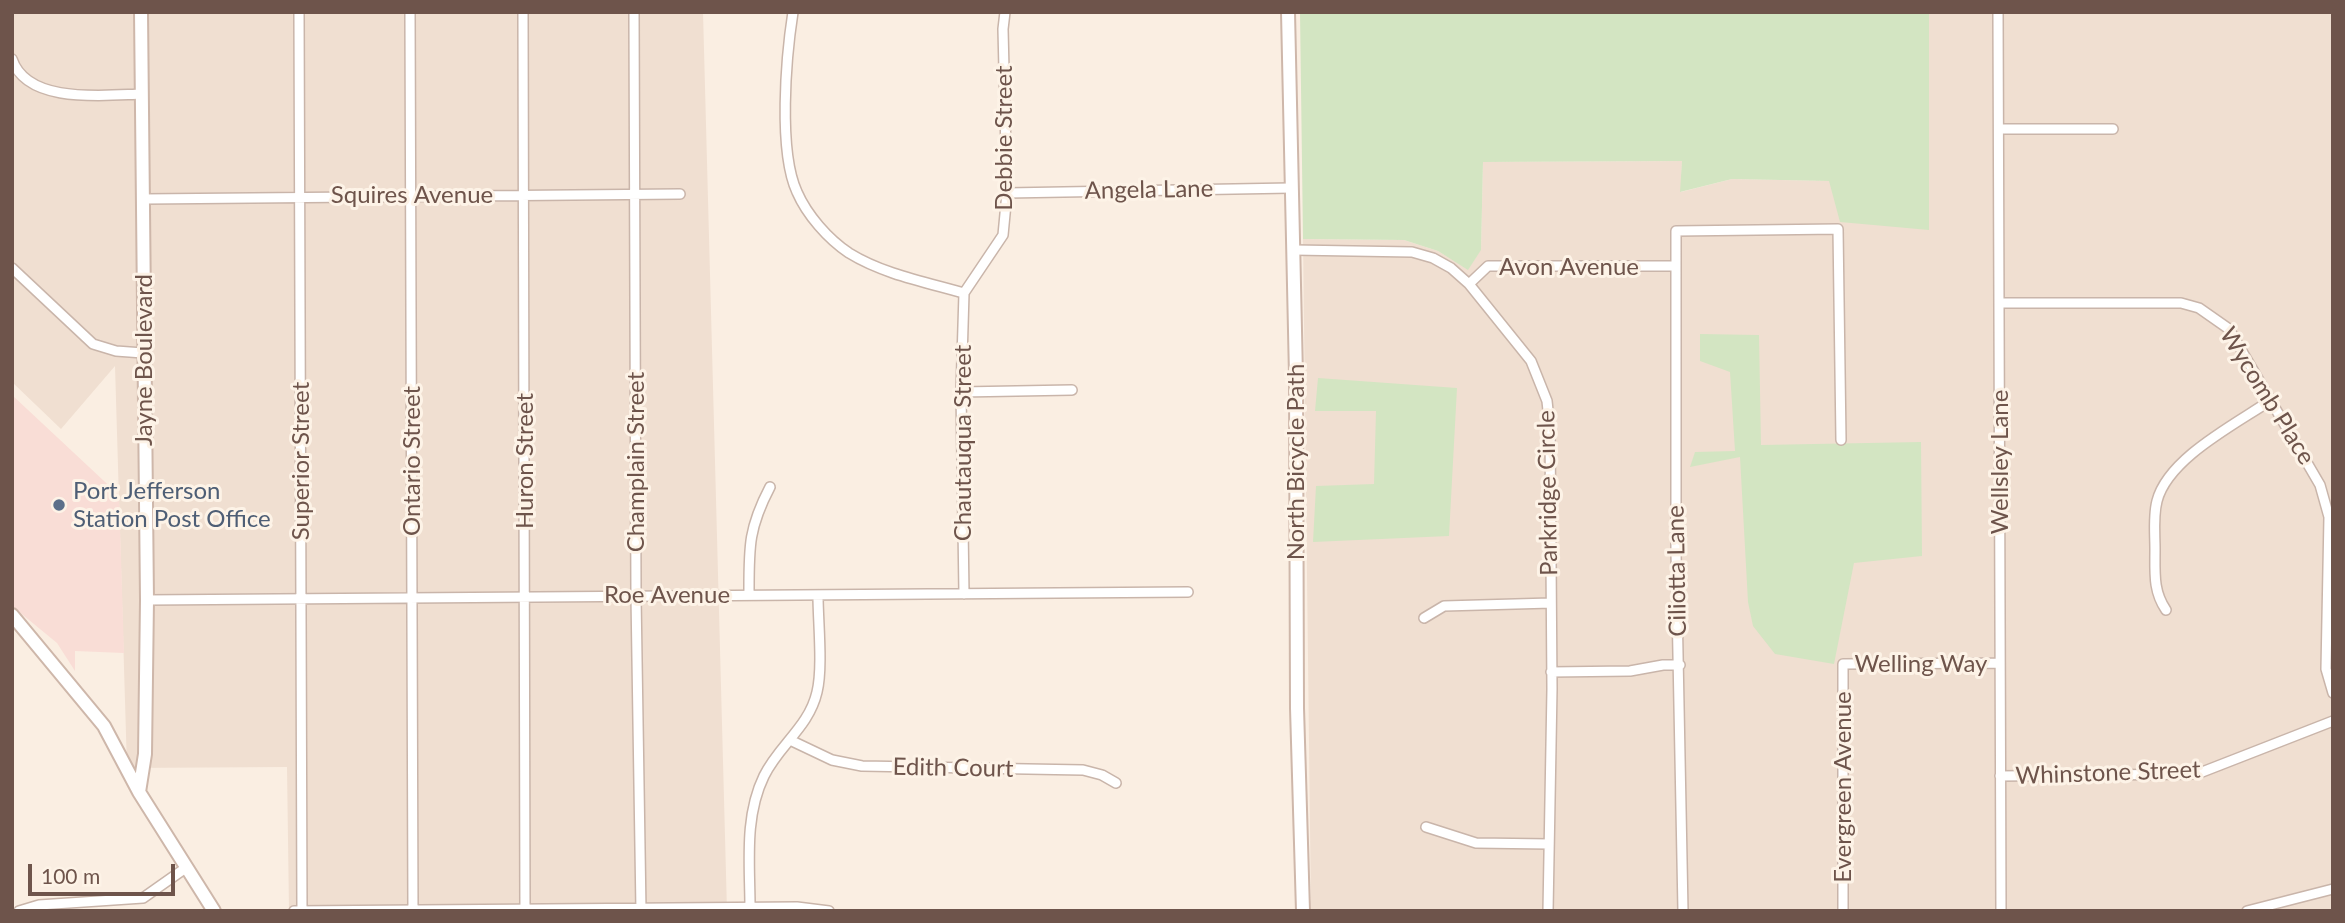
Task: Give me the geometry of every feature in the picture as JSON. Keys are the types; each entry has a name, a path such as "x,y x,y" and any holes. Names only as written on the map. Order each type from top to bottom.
{"street":[{"name":"Jayne Boulevard","path":"139,792 145,754 147,600 141,12"},
{"name":"Superior Street","path":"299,12 302,911"},
{"name":"Ontario Street","path":"410,12 413,194 413,911"},
{"name":"Huron Street","path":"523,12 525,910"},
{"name":"Champlain Street","path":"634,12 636,596 641,910"},
{"path":"793,12 784,69 790,165 797,193 824,233 848,252 886,271 964,293"},
{"name":"Debbie Street","path":"964,293 1003,234 1007,193 1003,29 1005,12"},
{"name":"North Bicycle Path","path":"1288,12 1294,250 1296,651 1303,911"},
{"name":"Wellsley Lane","path":"1998,12 2001,911"},
{"path":"12,59 27,77 60,94 142,94"},
{"path":"1998,129 2113,129"},
{"name":"Angela Lane","path":"1007,193 1291,188"},
{"name":"Squires Avenue","path":"145,199 301,195 680,194"},
{"name":"Ciliotta Lane","path":"1683,911 1676,552 1675,231 1839,229 1841,440"},
{"name":"Parkridge Circle","path":"1294,250 1412,252 1433,258 1469,284 1531,361 1547,401 1550,429 1552,672 1548,911"},
{"name":"Avon Avenue","path":"1469,284 1488,266 1676,266"},
{"path":"12,268 93,344 116,351 143,353"},
{"name":"Chautauqua Street","path":"964,293 961,392 964,594"},
{"name":"Wycomb Place","path":"2000,303 2172,302 2199,308 2229,329 2311,465 2326,504 2329,533 2326,669 2333,693"},
{"path":"961,392 1072,390"},
{"path":"2166,610 2156,594 2155,520 2157,501 2164,482 2186,458 2271,400"},
{"path":"749,595 749,538 755,515 770,487"},
{"name":"Roe Avenue","path":"147,600 1188,592"},
{"path":"750,908 750,828 754,802 764,776 809,716 818,689 818,596"},
{"path":"1424,618 1444,606 1551,603"},
{"path":"12,615 104,726 139,792 214,911"},
{"name":"Welling Way","path":"1843,664 2000,663"},
{"name":"Evergreen Avenue","path":"1843,664 1843,911"},
{"path":"1552,672 1630,671 1680,665"},
{"name":"Whinstone Street","path":"2000,776 2196,774 2333,721"},
{"name":"Edith Court","path":"792,741 832,760 862,766 1083,770 1102,775 1116,783"},
{"path":"1426,827 1476,843 1549,844"},
{"path":"19,911 39,905 143,898 187,867"},
{"path":"2247,911 2333,888"},
{"path":"295,911 797,907 829,911"}],"shaded area":[{"path":"12,12 703,12 727,911 289,911 287,767 127,768 115,366 61,429 12,382"},
{"path":"1929,12 2333,12 2333,911 1311,911 1303,239 1404,240 1438,251 1468,269 1481,249 1483,162 1682,161 1681,192 1732,179 1829,181 1929,229"},
{"path":"12,395 119,495 124,653 75,651 75,671 57,643 12,606"}],"green space":[{"path":"1300,12 1929,12 1929,230 1840,222 1829,181 1732,179 1680,192 1682,161 1483,162 1481,250 1468,270 1438,251 1404,240 1303,239"},
{"path":"1700,334 1759,335 1761,445 1921,442 1922,556 1854,563 1834,664 1775,654 1753,626 1748,602 1740,457 1690,467 1695,452 1735,451 1730,372 1700,361"},
{"path":"1318,378 1457,388 1449,536 1313,542 1316,486 1374,484 1376,411 1315,411"}],"place":[{"name":"Port Jefferson Station Post Office","path":"59,505"}]}
